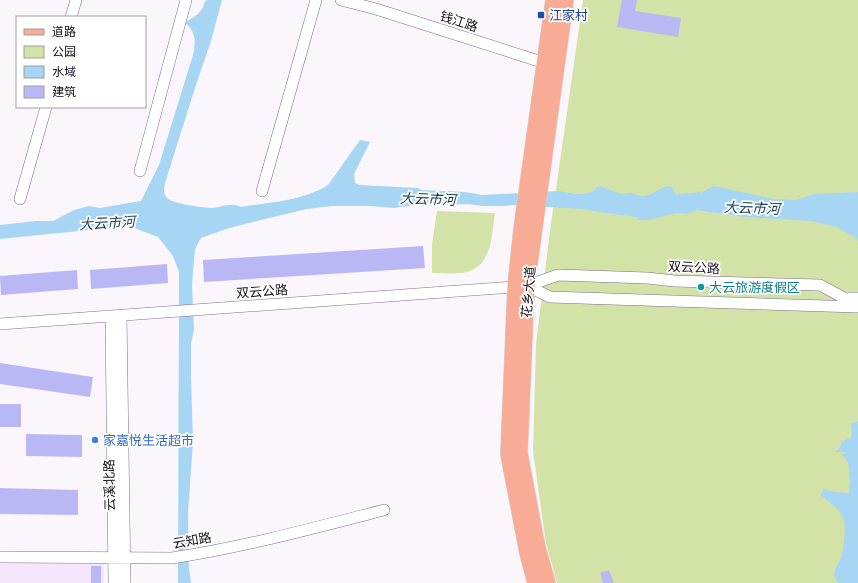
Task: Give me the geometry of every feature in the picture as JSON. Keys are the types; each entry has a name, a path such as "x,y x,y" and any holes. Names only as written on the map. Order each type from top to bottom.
{"main road":[{"name":"花乡大道","path":"535,178 545,64 553,0"},
{"name":"花乡大道","path":"535,583 527,553 508,454 521,286 530,212 566,0"},
{"name":"花乡大道","path":"521,286 520,453 538,548 548,583"}],"street":[{"path":"71,16 76,0"},
{"path":"140,171 186,0"},
{"path":"262,191 316,0"},
{"name":"钱江路","path":"341,0 545,64"},
{"path":"20,199 46,108"},
{"name":"双云公路","path":"0,324 521,286 558,275 647,278 675,281 820,285 844,298 858,298"},
{"name":"双云公路","path":"521,286 550,297 858,307"},
{"name":"云溪北路","path":"114,583 119,558 116,315"},
{"name":"云知路","path":"0,557 172,558 195,555 296,533 384,510"},
{"name":"云溪北路","path":"119,558 125,583"}],"shaded area":[{"path":"0,562 104,564 104,583 0,583"}],"green space":[{"name":"大云旅游度假区","path":"583,0 858,0 858,583 557,583 546,544 533,451 536,344 550,231"},
{"path":"437,211 495,213 489,250 485,258 473,270 463,273 432,273 432,244"}],"water":[{"name":"大云市河","path":"222,0 211,41 165,183 165,195 170,200 189,205 213,208 231,205 241,207 297,198 328,185 360,140 370,142 354,174 355,183 359,185 418,188 422,190 465,192 482,195 558,191 584,194 592,192 597,187 601,186 620,194 631,193 642,196 649,195 666,186 672,187 676,195 695,193 698,191 701,193 713,186 774,199 796,200 814,194 858,192 858,241 856,238 836,227 811,221 745,217 696,210 688,214 676,213 649,220 638,220 637,217 583,209 512,205 482,206 469,204 407,206 394,208 332,206 307,209 226,229 201,238 195,249 192,284 194,330 191,344 193,442 188,513 189,569 191,583 178,583 179,272 173,256 158,237 129,226 0,239 0,225 36,221 53,221 74,210 89,206 100,208 141,201 159,165 193,55 195,45 194,37 193,33 185,22 198,14 205,1"},
{"path":"858,421 858,583 839,583 834,576 834,572 841,559 843,551 845,534 844,519 838,509 821,496 823,489 849,493 850,481 848,462 842,455 846,452 835,452 840,447 842,441 851,438 851,423"}],"building":[{"path":"622,0 637,0 635,11 681,18 678,37 617,27"},
{"path":"423,246 425,268 204,282 203,260"},
{"path":"167,264 168,283 91,289 90,270"},
{"path":"77,270 78,289 1,295 0,276"},
{"path":"0,363 93,377 90,397 0,384"},
{"path":"0,404 21,404 21,427 0,427"},
{"path":"26,434 82,435 82,457 26,456"},
{"path":"0,488 78,490 78,515 0,514"},
{"path":"91,566 101,566 101,583 91,583"},
{"path":"609,570 614,583 603,583 600,573"}],"place":[{"name":"江家村","path":"541,15"},
{"name":"大云旅游度假区","path":"701,287"},
{"name":"家嘉悦生活超市","path":"95,440"}]}
